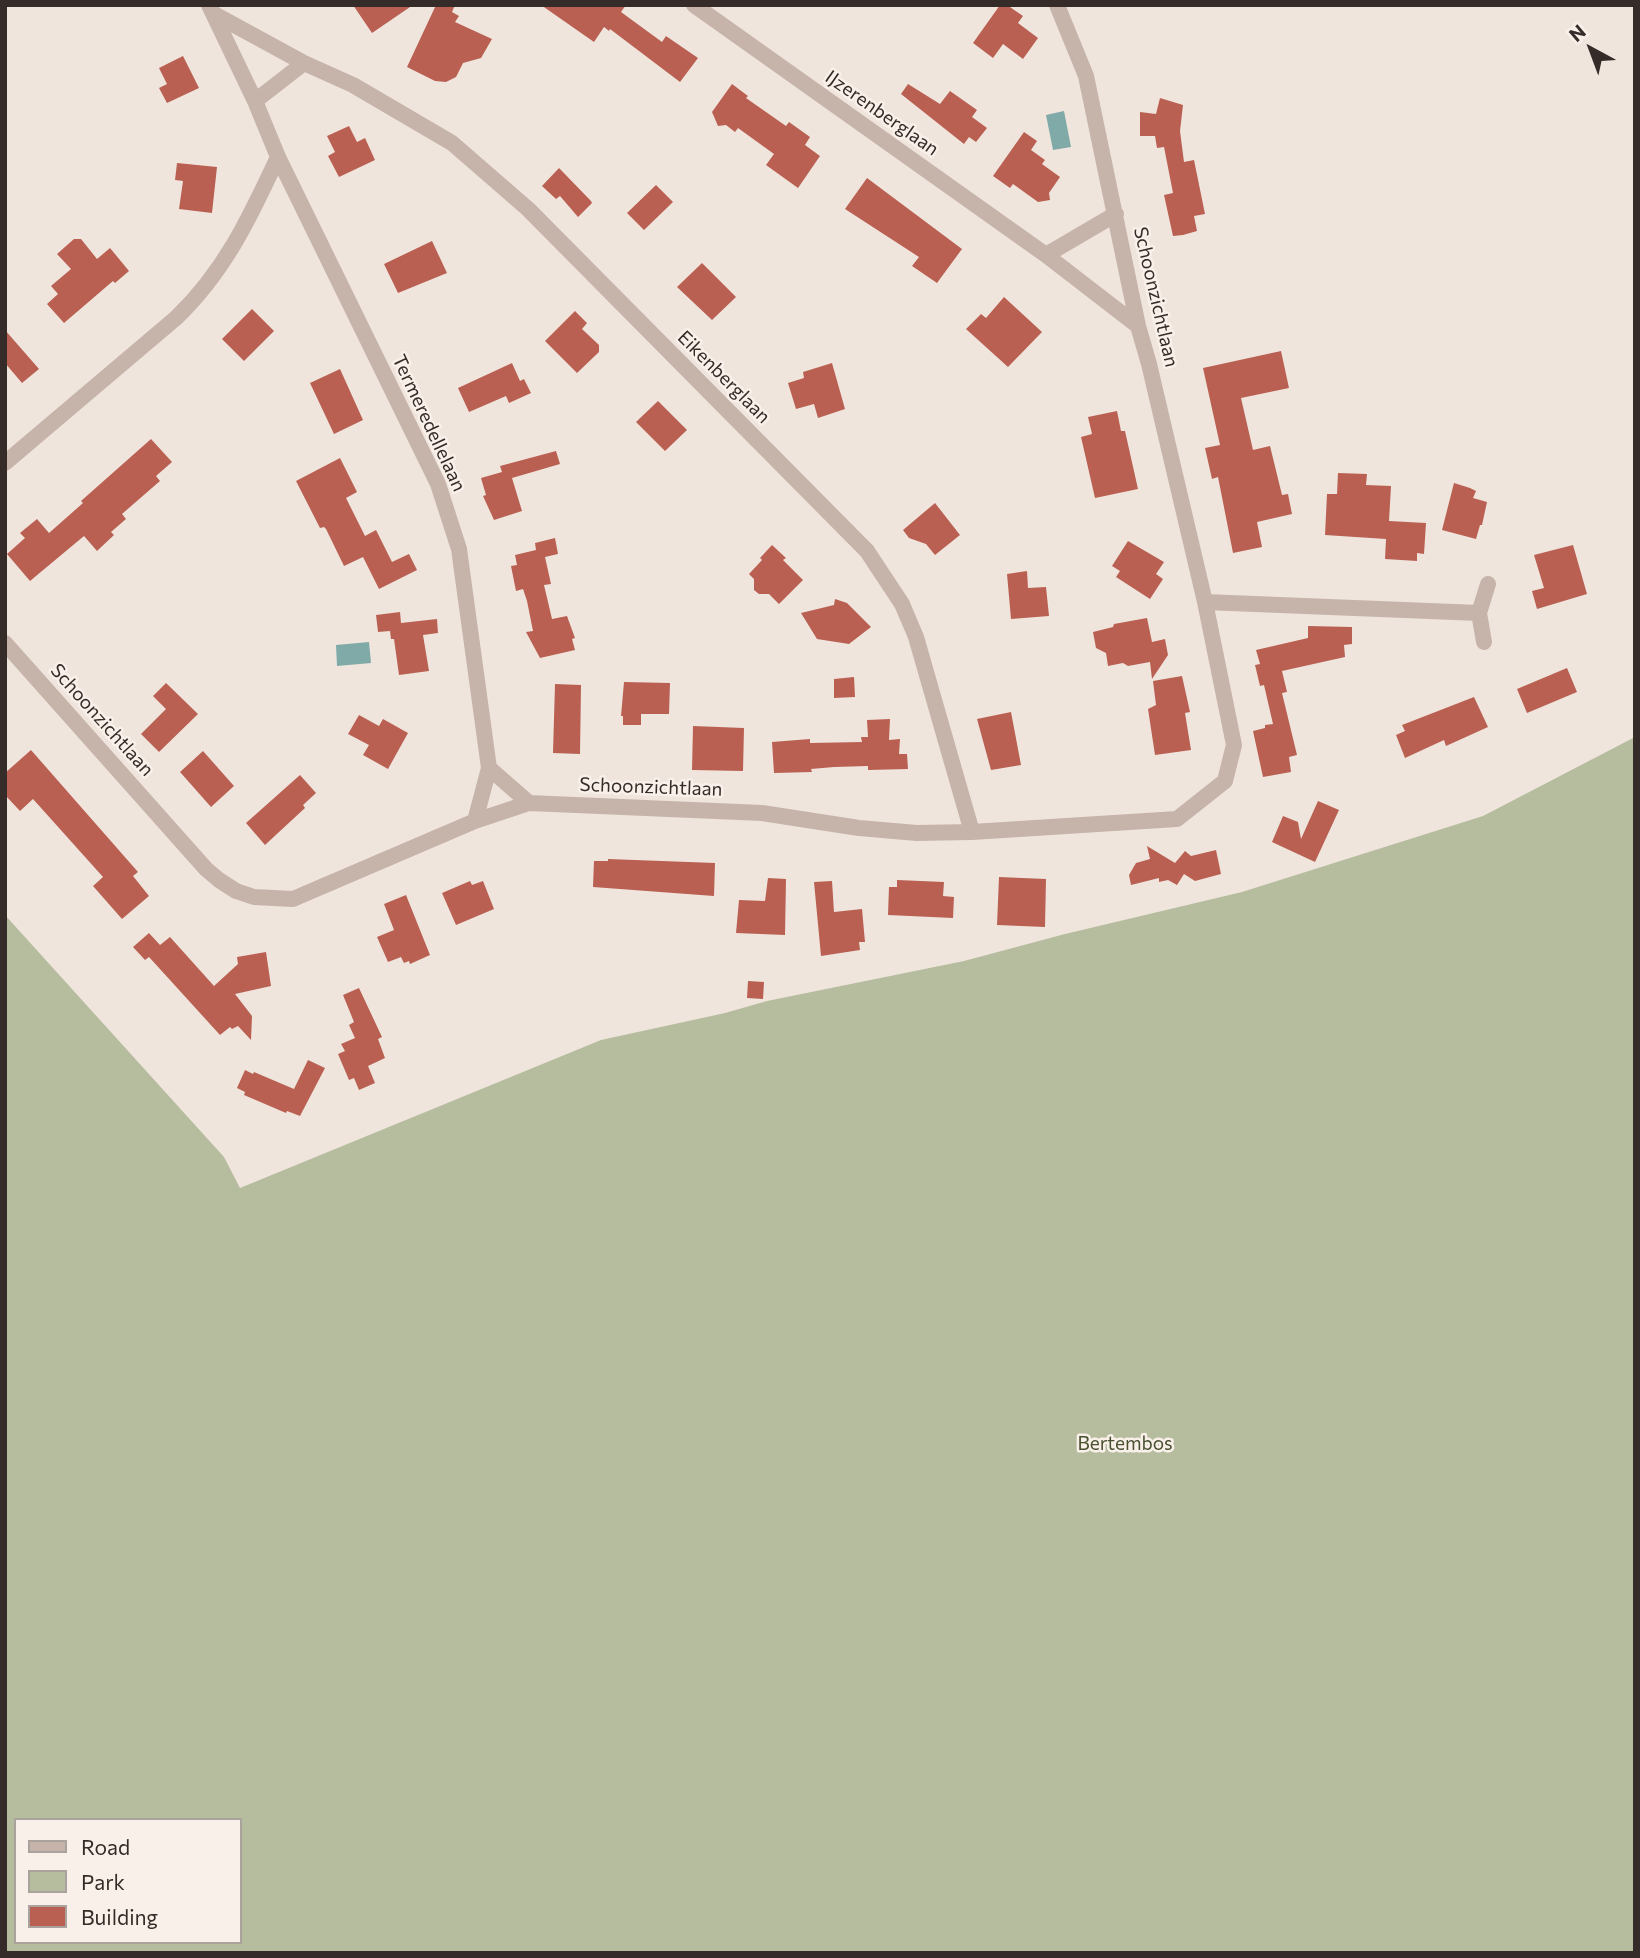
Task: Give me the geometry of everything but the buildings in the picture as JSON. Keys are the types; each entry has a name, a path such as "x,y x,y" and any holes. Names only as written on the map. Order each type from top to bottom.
{"street":[{"name":"IJzerenberglaan","path":"694,5 1046,255 1138,326"},
{"name":"Schoonzichtlaan","path":"5,643 206,869 236,891 254,897 293,899 475,821 529,803 762,813 905,832 972,832 1177,819 1225,781 1234,745 1205,602 1150,364 1138,326 1086,76 1057,5"},
{"path":"5,463 201,294 234,243 278,157 212,10"},
{"name":"Eikenberglaan","path":"212,10 304,63 353,85 452,143 528,209 867,551 902,604 916,637 972,832"},
{"path":"255,101 304,63"},
{"name":"Termeredellelaan","path":"278,157 438,484 459,549 489,768 475,821"},
{"path":"1046,255 1116,214"},
{"path":"1484,642 1479,613 1488,584"},
{"path":"1205,602 1479,613"},
{"path":"489,768 529,803"}],"green space":[{"name":"Bertembos","path":"1635,737 1635,1953 5,1953 5,915 224,1157 240,1188 601,1040 767,1001 964,961 1242,892 1483,816"}],"water":[{"path":"1064,111 1071,147 1053,150 1046,115"},
{"path":"369,642 371,663 337,666 336,645"}]}
